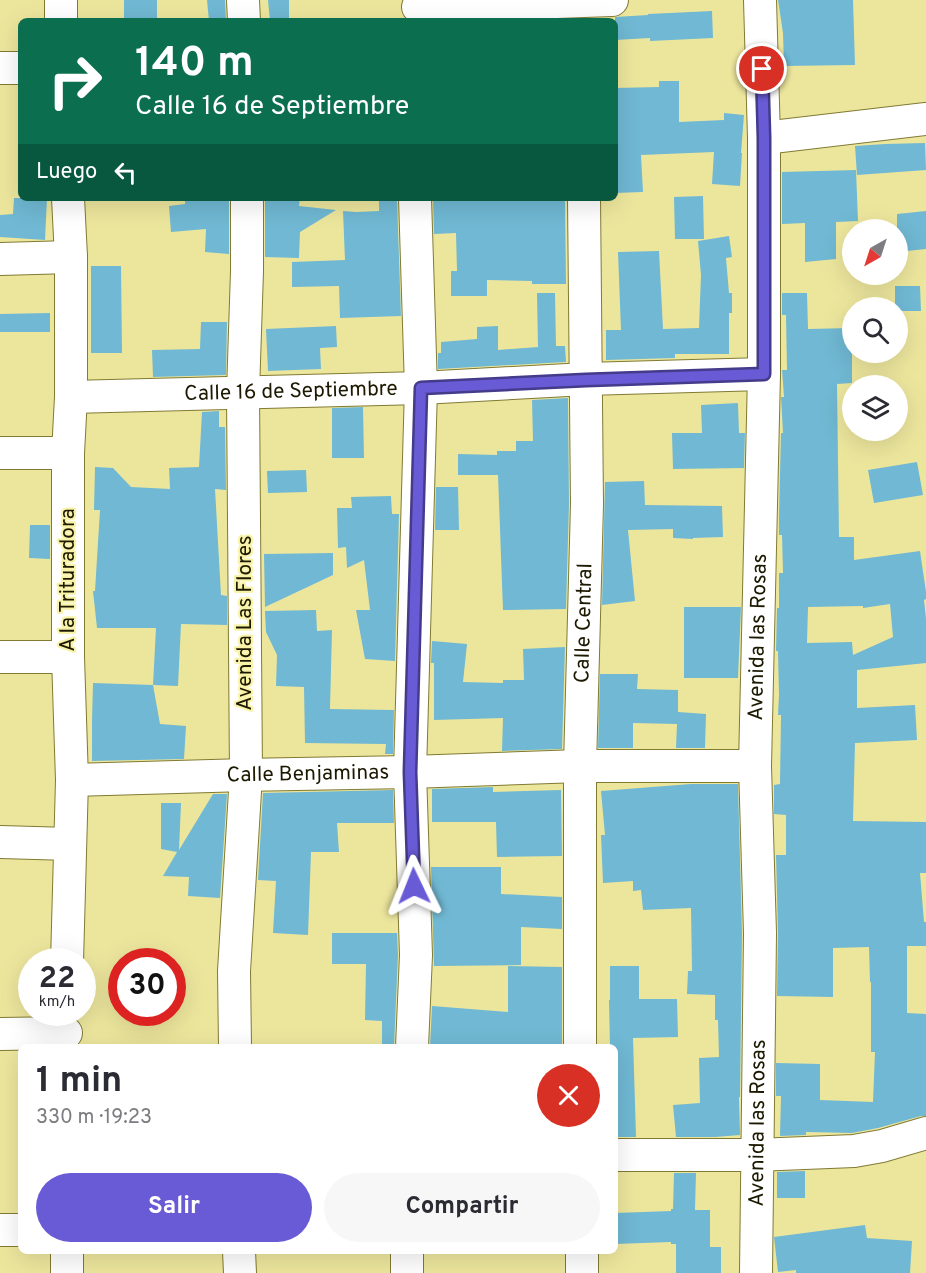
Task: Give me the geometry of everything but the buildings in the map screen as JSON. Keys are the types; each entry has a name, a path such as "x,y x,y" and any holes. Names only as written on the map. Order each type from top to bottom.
{"street":[{"path":"61,0 62,18"},
{"path":"243,0 244,18"},
{"name":"Avenida las Rosas","path":"756,1273 760,933 755,766 764,374 764,138 760,0"},
{"path":"417,9 589,6"},
{"path":"0,68 18,68"},
{"path":"764,138 926,119"},
{"name":"A la Trituradora","path":"67,948 72,780 68,657 68,453 71,397 71,257 68,201"},
{"name":"Avenida Las Flores","path":"235,1044 234,971 246,775 243,392 247,201"},
{"path":"412,1044 416,955 410,772 421,388 415,201"},
{"name":"Calle Central","path":"580,1044 580,766 587,504 584,201"},
{"path":"0,259 71,257"},
{"name":"Calle 16 de Septiembre","path":"71,397 421,388 764,374"},
{"path":"0,453 68,453"},
{"path":"0,657 68,657"},
{"name":"Calle Benjaminas","path":"72,780 580,766 755,766"},
{"path":"0,842 70,844"},
{"path":"0,1034 66,1031"},
{"path":"618,1155 758,1155 854,1151 882,1146 926,1133"},
{"path":"0,1230 18,1230"},
{"path":"67,1254 67,1273"},
{"path":"239,1254 240,1273"},
{"path":"407,1254 407,1273"},
{"path":"582,1254 582,1273"}],"route":[{"path":"414,886 410,772 421,388 764,374 762,69"}]}
